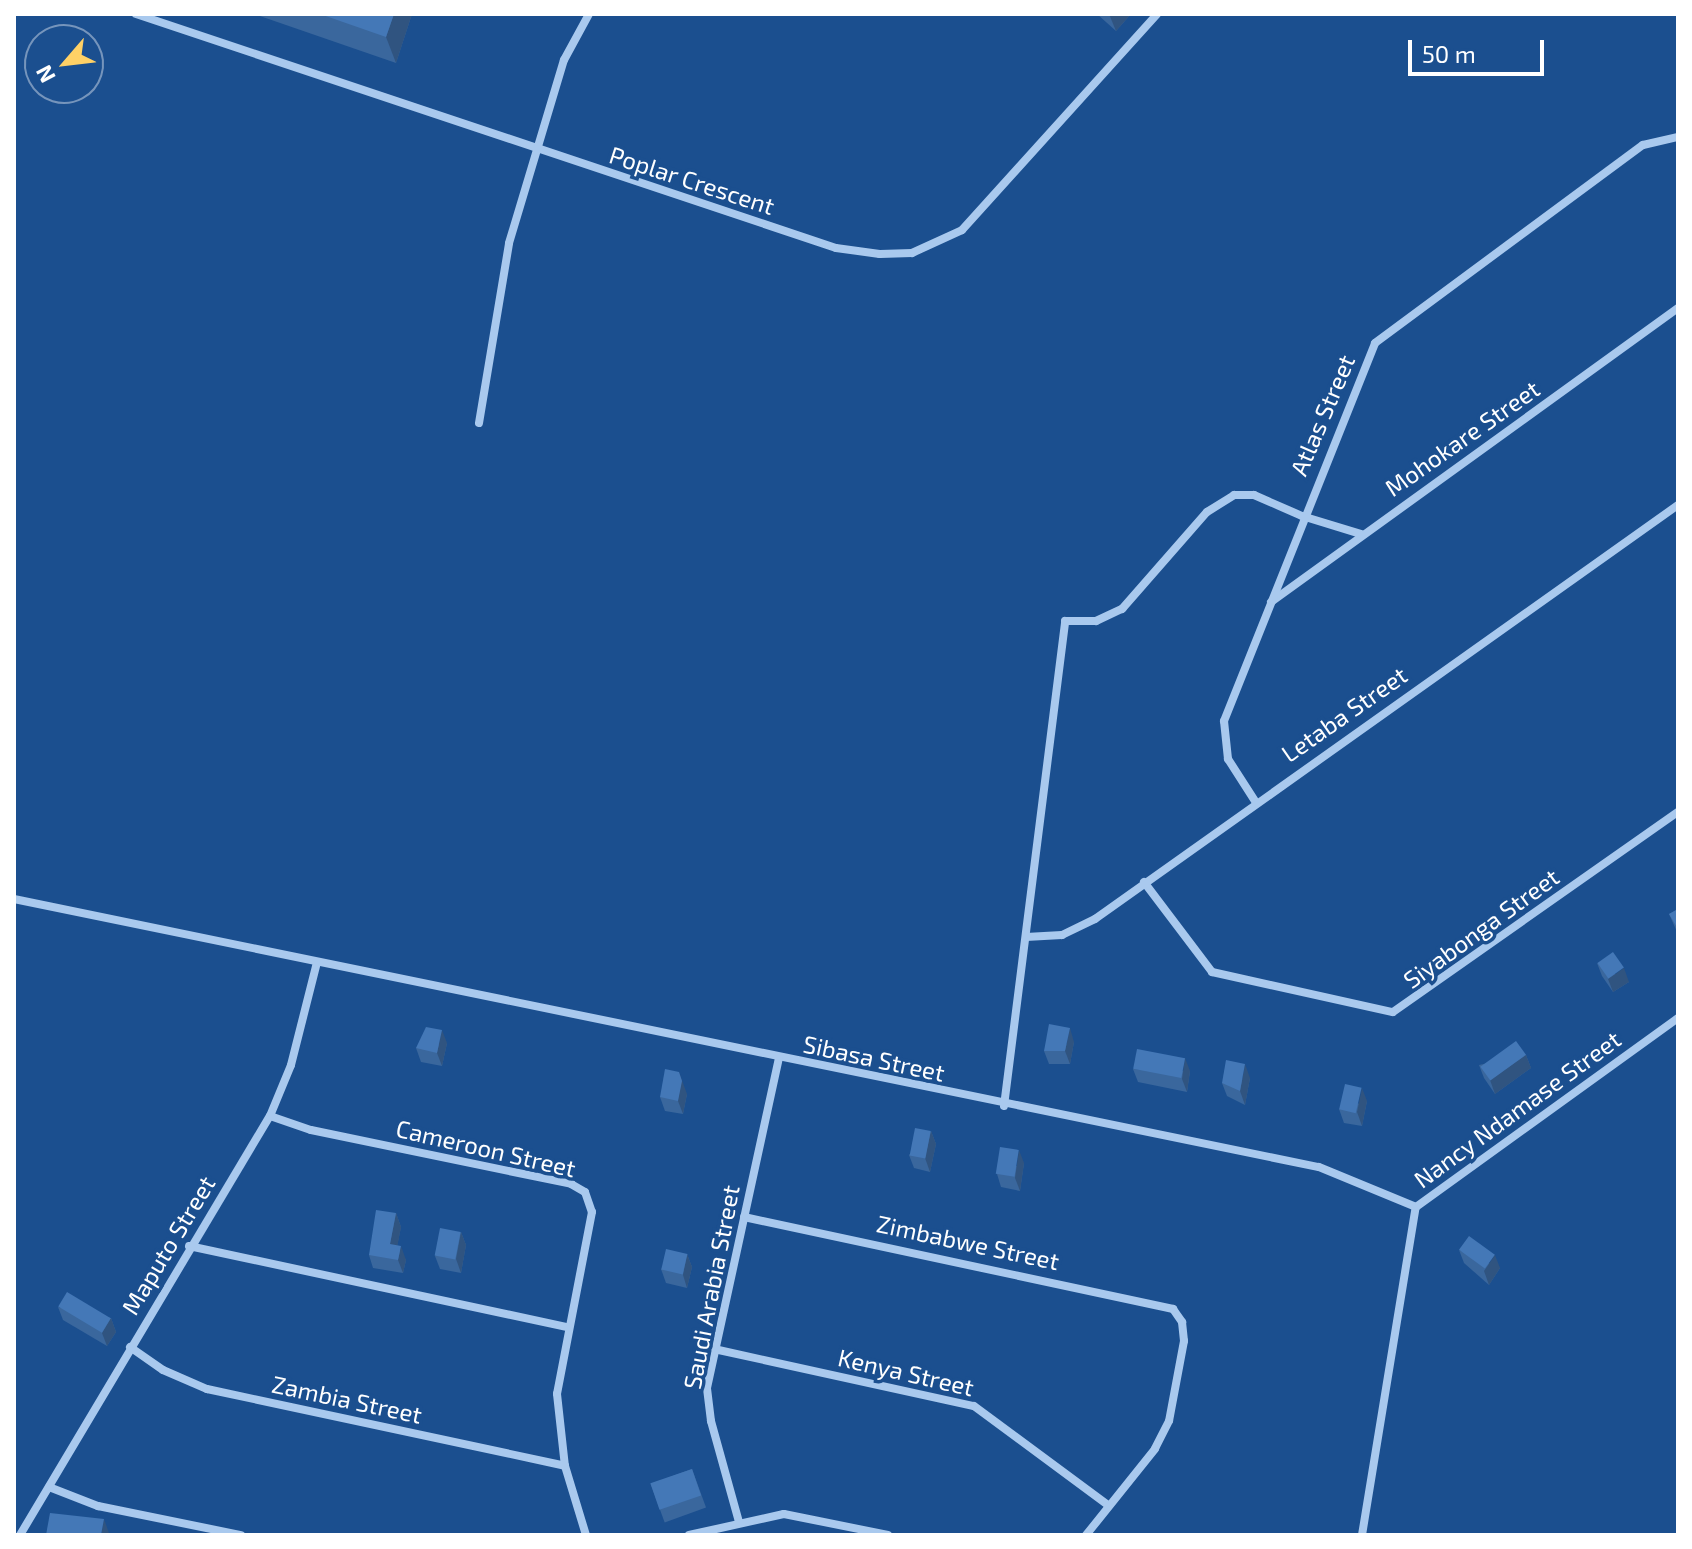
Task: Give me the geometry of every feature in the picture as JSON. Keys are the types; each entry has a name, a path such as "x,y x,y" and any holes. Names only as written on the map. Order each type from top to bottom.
{"street":[{"name":"Poplar Crescent","path":"136,14 836,248 912,253 962,230 1157,14"},
{"path":"479,423 509,243 534,149 564,60 589,14"},
{"name":"Atlas Street","path":"1255,801 1228,759 1222,729 1302,516 1370,352 1389,329 1643,145 1678,137"},
{"name":"Mohokare Street","path":"1271,602 1361,534 1678,308"},
{"path":"1004,1106 1065,621 1096,621 1122,609 1223,499 1254,495 1302,516 1361,534"},
{"name":"Letaba Street","path":"1026,937 1080,928 1255,801 1678,505"},
{"name":"Siyabonga Street","path":"1144,882 1212,972 1393,1012 1678,812"},
{"name":"Sibasa Street","path":"14,899 1004,1106 1331,1170 1396,1203 1416,1207"},
{"name":"Maputo Street","path":"20,1535 189,1246 270,1116 291,1065 317,962"},
{"name":"Nancy Ndamase Street","path":"1362,1535 1416,1207 1678,1018"},
{"name":"Saudi Arabia Street","path":"739,1522 711,1421 707,1388 779,1058"},
{"name":"Cameroon Street","path":"270,1116 311,1130 577,1186 591,1201 592,1212 557,1394 565,1466 586,1535"},
{"name":"Zimbabwe Street","path":"744,1217 1152,1301 1179,1316 1184,1341 1169,1421 1155,1449 1108,1505"},
{"path":"189,1246 568,1327"},
{"name":"Zambia Street","path":"130,1347 163,1370 207,1389 565,1466"},
{"name":"Kenya Street","path":"714,1349 974,1406 1108,1505"},
{"path":"49,1487 98,1506 241,1535"},
{"path":"1086,1535 1108,1505"},
{"path":"689,1535 784,1514 888,1535"}],"building":[{"path":"320,14 394,14 386,37"},
{"path":"1678,909 1678,929 1669,914"},
{"path":"1613,952 1624,968 1608,978 1597,963"},
{"path":"1049,1024 1070,1028 1065,1051 1044,1051"},
{"path":"426,1027 442,1030 437,1053 416,1048"},
{"path":"1516,1041 1526,1055 1490,1081 1480,1067"},
{"path":"1137,1049 1185,1058 1181,1078 1133,1069"},
{"path":"1226,1060 1245,1064 1240,1091 1222,1083"},
{"path":"665,1069 679,1072 682,1081 678,1101 660,1097"},
{"path":"1345,1084 1362,1088 1356,1113 1339,1109"},
{"path":"915,1128 931,1131 925,1159 910,1155"},
{"path":"1000,1147 1019,1150 1015,1177 996,1174"},
{"path":"376,1210 396,1213 390,1244 401,1246 398,1260 369,1255"},
{"path":"440,1228 461,1232 455,1259 435,1255"},
{"path":"1469,1236 1495,1255 1485,1269 1459,1250"},
{"path":"666,1249 687,1254 683,1274 661,1269"},
{"path":"67,1292 111,1318 102,1333 58,1307"},
{"path":"692,1469 701,1495 660,1510 650,1483"},
{"path":"50,1513 104,1519 101,1535 46,1535"}]}
